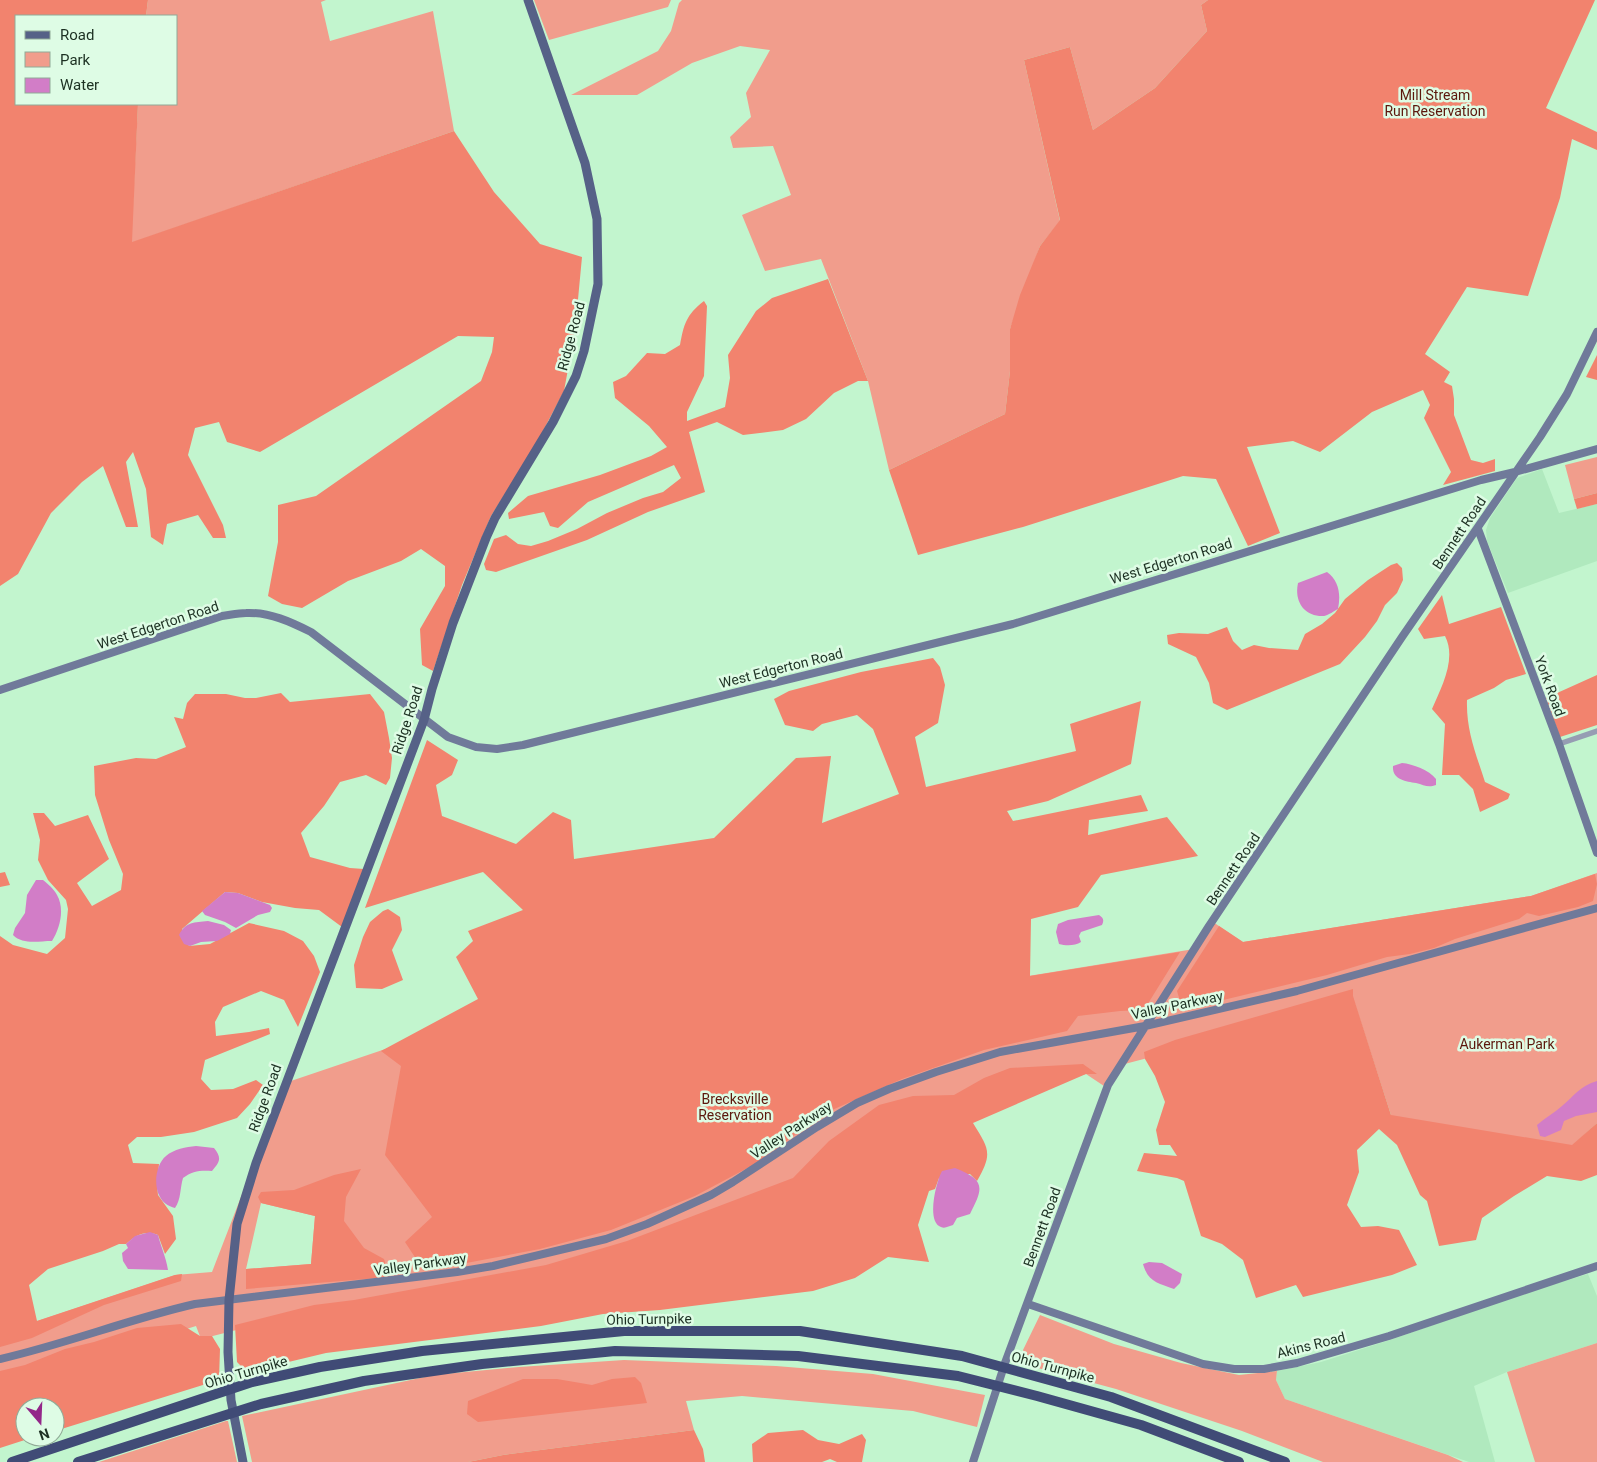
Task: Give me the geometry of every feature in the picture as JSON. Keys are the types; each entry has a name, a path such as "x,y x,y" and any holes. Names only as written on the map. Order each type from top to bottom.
{"highway":[{"name":"Ohio Turnpike","path":"12,1462 252,1382 320,1367 422,1352 624,1332 800,1332 962,1356 1111,1397 1285,1462"},
{"path":"78,1462 261,1404 364,1381 482,1364 615,1352 798,1356 958,1376 1141,1425 1239,1462"}],"main road":[{"name":"Ridge Road","path":"243,1462 231,1400 228,1352 229,1300 238,1224 256,1163 424,720 453,623 486,538 495,518 553,422 576,376 584,351 598,284 596,219 585,163 528,0"}],"street":[{"name":"Bennett Road","path":"972,1462 1005,1363 1108,1085 1209,926 1402,637 1540,437 1567,394 1597,332"},
{"name":"West Edgerton Road","path":"0,690 222,616 247,613 267,614 311,632 448,737 476,747 497,749 522,745 1013,624 1481,480 1597,449"},
{"name":"York Road","path":"1478,528 1559,744 1597,853"},
{"path":"1559,744 1597,730"},
{"name":"Valley Parkway","path":"0,1359 195,1304 457,1272 493,1266 606,1238 647,1224 711,1195 857,1103 888,1089 936,1072 1000,1052 1145,1026 1297,991 1597,908"},
{"name":"Akins Road","path":"1028,1304 1203,1364 1234,1369 1264,1369 1297,1363 1389,1336 1597,1266"}],"shaded area":[{"path":"1542,469 1559,513 1597,504 1597,561 1508,593 1487,541 1486,530 1490,518 1517,478"},
{"path":"1588,1274 1597,1296 1597,1343 1507,1372 1474,1386 1495,1462 1469,1462 1285,1399 1276,1380 1277,1371 1321,1362 1531,1291"}],"green space":[{"path":"0,0 148,0 146,15 15,15 15,105 138,105 132,242 454,131 494,192 540,244 582,257 575,331 564,391 534,448 491,516 462,585 433,671 422,665 420,629 445,586 445,566 421,549 401,561 348,581 302,608 282,604 268,596 278,542 278,505 316,496 481,381 492,352 494,337 458,336 260,452 227,442 219,422 195,428 188,455 223,525 226,538 213,538 198,515 167,524 163,545 151,537 146,489 133,452 126,462 138,527 126,527 103,466 82,482 51,513 18,574 0,586"},
{"path":"148,0 326,0 321,2 330,41 433,11 454,131 131,243 138,105 178,105 178,15 146,15"},
{"path":"534,0 671,0 668,7 549,40"},
{"path":"682,0 1208,0 1201,5 1207,31 1155,88 1093,130 1070,47 1024,60 1060,221 1040,246 1010,329 1010,371 1005,414 889,470 868,381 821,259 765,271 742,215 791,195 773,146 733,148 730,137 751,117 746,93 770,50 740,46 692,63 637,95 571,95 658,51 671,31 679,3"},
{"name":"Mill Stream Run Reservation","path":"1208,0 1595,0 1546,108 1597,132 1597,150 1572,139 1560,198 1528,296 1467,287 1425,354 1450,372 1444,382 1452,386 1454,415 1471,460 1483,463 1495,459 1495,471 1443,485 1451,472 1424,418 1430,405 1423,390 1372,412 1320,452 1293,441 1247,447 1280,533 1248,546 1216,479 1183,476 1023,527 918,555 889,470 1005,414 1010,371 1010,329 1020,295 1040,246 1060,220 1024,60 1070,47 1093,130 1155,88 1207,31 1201,5"},
{"path":"828,279 868,381 858,381 834,393 806,419 783,430 743,435 717,422 689,432 705,492 648,512 587,540 496,572 486,570 484,564 494,539 506,535 518,544 531,546 548,541 577,529 607,513 663,492 681,478 674,465 588,502 558,528 550,526 544,512 509,519 508,513 528,496 600,475 651,456 667,447 649,426 615,398 613,382 626,376 647,353 665,354 680,345 687,320 698,306 704,301 707,306 704,376 687,412 687,421 725,407 730,378 728,355 756,311 772,298"},
{"path":"1597,355 1597,380 1586,377"},
{"path":"1597,457 1597,493 1574,499 1565,465"},
{"path":"1597,493 1597,504 1577,509 1574,499"},
{"path":"1397,563 1402,568 1403,580 1397,593 1385,605 1377,621 1365,637 1340,664 1227,710 1213,703 1209,683 1196,657 1168,644 1167,635 1179,633 1208,634 1227,627 1233,641 1242,650 1254,645 1298,650 1305,634 1322,624 1335,613 1345,599 1368,580"},
{"path":"1442,595 1449,624 1501,607 1526,674 1506,680 1494,688 1467,700 1470,732 1485,782 1510,794 1508,799 1480,812 1473,789 1459,775 1442,775 1445,724 1432,709 1449,664 1448,645 1445,636 1424,639 1418,629"},
{"path":"933,658 940,667 945,685 938,723 915,737 926,787 1076,751 1070,724 1141,701 1131,764 1048,801 1007,811 1013,821 1141,795 1148,811 1089,820 1088,835 1167,817 1198,856 1101,875 1078,907 1031,919 1030,976 1180,952 1144,1010 1078,1016 1067,1031 984,1050 902,1079 823,1114 755,1164 695,1196 611,1230 540,1249 424,1271 405,1242 432,1217 385,1155 401,1066 381,1051 478,999 456,957 473,941 468,931 523,910 483,872 365,908 427,740 458,760 452,775 436,785 442,816 516,844 553,812 571,820 574,859 714,838 796,758 831,756 822,823 899,794 873,729 857,715 822,724 813,731 785,725 774,699 789,691 861,672"},
{"path":"1597,675 1597,725 1560,737 1546,698"},
{"path":"281,693 290,702 370,694 384,712 392,758 390,778 386,785 366,775 340,782 324,806 301,833 310,857 350,868 364,869 342,927 319,910 262,902 238,893 225,892 182,929 189,946 210,944 249,923 284,931 303,941 314,956 320,972 298,1027 284,1000 261,991 223,1007 215,1022 216,1036 269,1028 270,1034 205,1060 201,1079 211,1090 233,1089 256,1080 263,1085 250,1104 237,1118 194,1132 161,1137 137,1137 128,1145 133,1163 159,1164 158,1195 173,1216 176,1239 165,1254 158,1235 145,1233 133,1238 126,1244 119,1244 48,1269 29,1285 37,1321 175,1275 182,1274 181,1281 104,1305 32,1338 0,1347 0,936 13,945 47,954 65,938 68,909 66,900 48,880 38,860 40,840 33,813 44,813 55,826 88,815 109,859 77,883 92,906 121,890 123,874 109,840 95,795 94,766 136,758 156,759 186,747 174,717 183,719 187,703 195,694 226,694 256,698"},
{"path":"5,872 10,885 0,887 0,873"},
{"name":"Brecksville Reservation","path":"1597,873 1597,1123 1572,1146 1434,1193 1391,1115 1355,1004 1117,1066 1104,1086 1086,1074 965,1111 877,1230 256,1325 201,1339 196,1326 0,1388 0,1322 37,1321 175,1275 212,1272 285,1083 542,996 882,1000 1194,949 1213,922 1243,942 1531,896","holes":["261,1203 315,1216 311,1264 246,1269"]},
{"path":"1595,874 1597,884 1593,901 1578,907 1539,916 1527,913 1519,919 1455,939 1434,948 1387,957 1327,975 1190,1008 1181,1004 1177,991 1219,926 1243,942 1531,896"},
{"path":"388,909 400,917 402,930 392,950 403,980 382,989 356,988 354,965 363,937 370,922"},
{"path":"1353,989 1353,996 1391,1115 1572,1145 1597,1123 1597,1175 1581,1181 1547,1176 1482,1218 1476,1240 1439,1246 1427,1201 1420,1195 1397,1145 1379,1129 1357,1150 1359,1172 1347,1205 1361,1227 1378,1226 1399,1230 1417,1265 1392,1275 1303,1297 1296,1285 1256,1298 1243,1260 1222,1244 1201,1236 1184,1181 1137,1171 1144,1153 1177,1156 1170,1145 1159,1145 1156,1130 1165,1102 1155,1076 1145,1059 1144,1052 1175,1040"},
{"path":"1083,1064 1097,1074 1086,1074 973,1123 986,1145 987,1157 985,1164 977,1181 970,1174 939,1178 935,1189 929,1191 918,1225 929,1262 888,1257 855,1278 813,1291 660,1310 603,1314 541,1326 326,1353 247,1372 237,1362 235,1325 314,1305 354,1300 546,1265 627,1241 793,1178 829,1141 879,1105 913,1096 954,1095 984,1078 1010,1068"},
{"path":"361,1169 346,1197 344,1221 364,1248 384,1259 390,1277 246,1289 246,1269 311,1264 315,1216 261,1203 258,1197 261,1192 294,1190 334,1175"},
{"path":"1040,1315 1114,1344 1181,1363 1239,1375 1277,1371 1276,1380 1285,1399 1448,1455 1463,1462 1323,1462 1242,1431 1116,1389 1023,1364 1023,1350"},
{"path":"181,1324 200,1336 212,1336 220,1349 219,1380 65,1428 65,1397 15,1397 15,1443 0,1448 0,1371 25,1365 65,1349 137,1328"},
{"path":"1597,1343 1597,1462 1535,1462 1507,1372"},
{"path":"624,1360 776,1366 873,1374 985,1395 977,1427 913,1411 742,1396 686,1401 694,1430 503,1455 468,1462 252,1462 242,1416 434,1375"},
{"path":"635,1377 641,1383 647,1403 478,1422 467,1414 468,1401 523,1379 557,1379 592,1385 612,1379"},
{"path":"226,1421 228,1421 237,1462 99,1462"},
{"path":"694,1430 703,1449 705,1462 468,1462 503,1455"},
{"path":"803,1430 818,1440 839,1444 862,1434 866,1440 862,1462 837,1462 830,1459 822,1462 753,1462 752,1444 768,1433"}],"water":[{"path":"1327,572 1337,584 1338,609 1324,616 1317,616 1306,611 1299,602 1298,583"},
{"path":"1402,763 1425,770 1436,779 1436,785 1426,786 1397,777 1393,771 1393,766"},
{"path":"36,880 43,880 47,883 57,895 61,906 61,918 52,941 26,941 13,935 15,928 25,913 27,895"},
{"path":"225,892 238,893 270,905 272,908 270,912 258,915 236,928 205,915 202,911"},
{"path":"1099,915 1103,920 1102,925 1081,932 1079,936 1081,942 1070,945 1059,944 1056,932 1058,924 1068,920"},
{"path":"208,921 224,925 231,930 230,934 217,941 201,942 190,946 184,944 179,935 185,927"},
{"path":"1597,1081 1597,1112 1576,1116 1564,1121 1561,1130 1545,1137 1540,1136 1537,1125 1559,1109 1582,1088"},
{"path":"196,1146 214,1148 219,1157 218,1162 212,1171 197,1172 183,1178 175,1208 166,1204 160,1197 156,1181 158,1169 166,1156 184,1148"},
{"path":"955,1168 972,1176 977,1181 979,1185 978,1197 970,1214 957,1218 953,1225 942,1228 936,1224 934,1218 935,1192 942,1171"},
{"path":"150,1232 158,1235 168,1270 128,1269 123,1261 122,1253 128,1248 126,1244 135,1236"},
{"path":"1149,1262 1162,1263 1182,1274 1180,1283 1174,1289 1154,1281 1148,1275 1143,1264"}],"park label":[{"name":"Aukerman Park","path":"1507,1044"}]}
